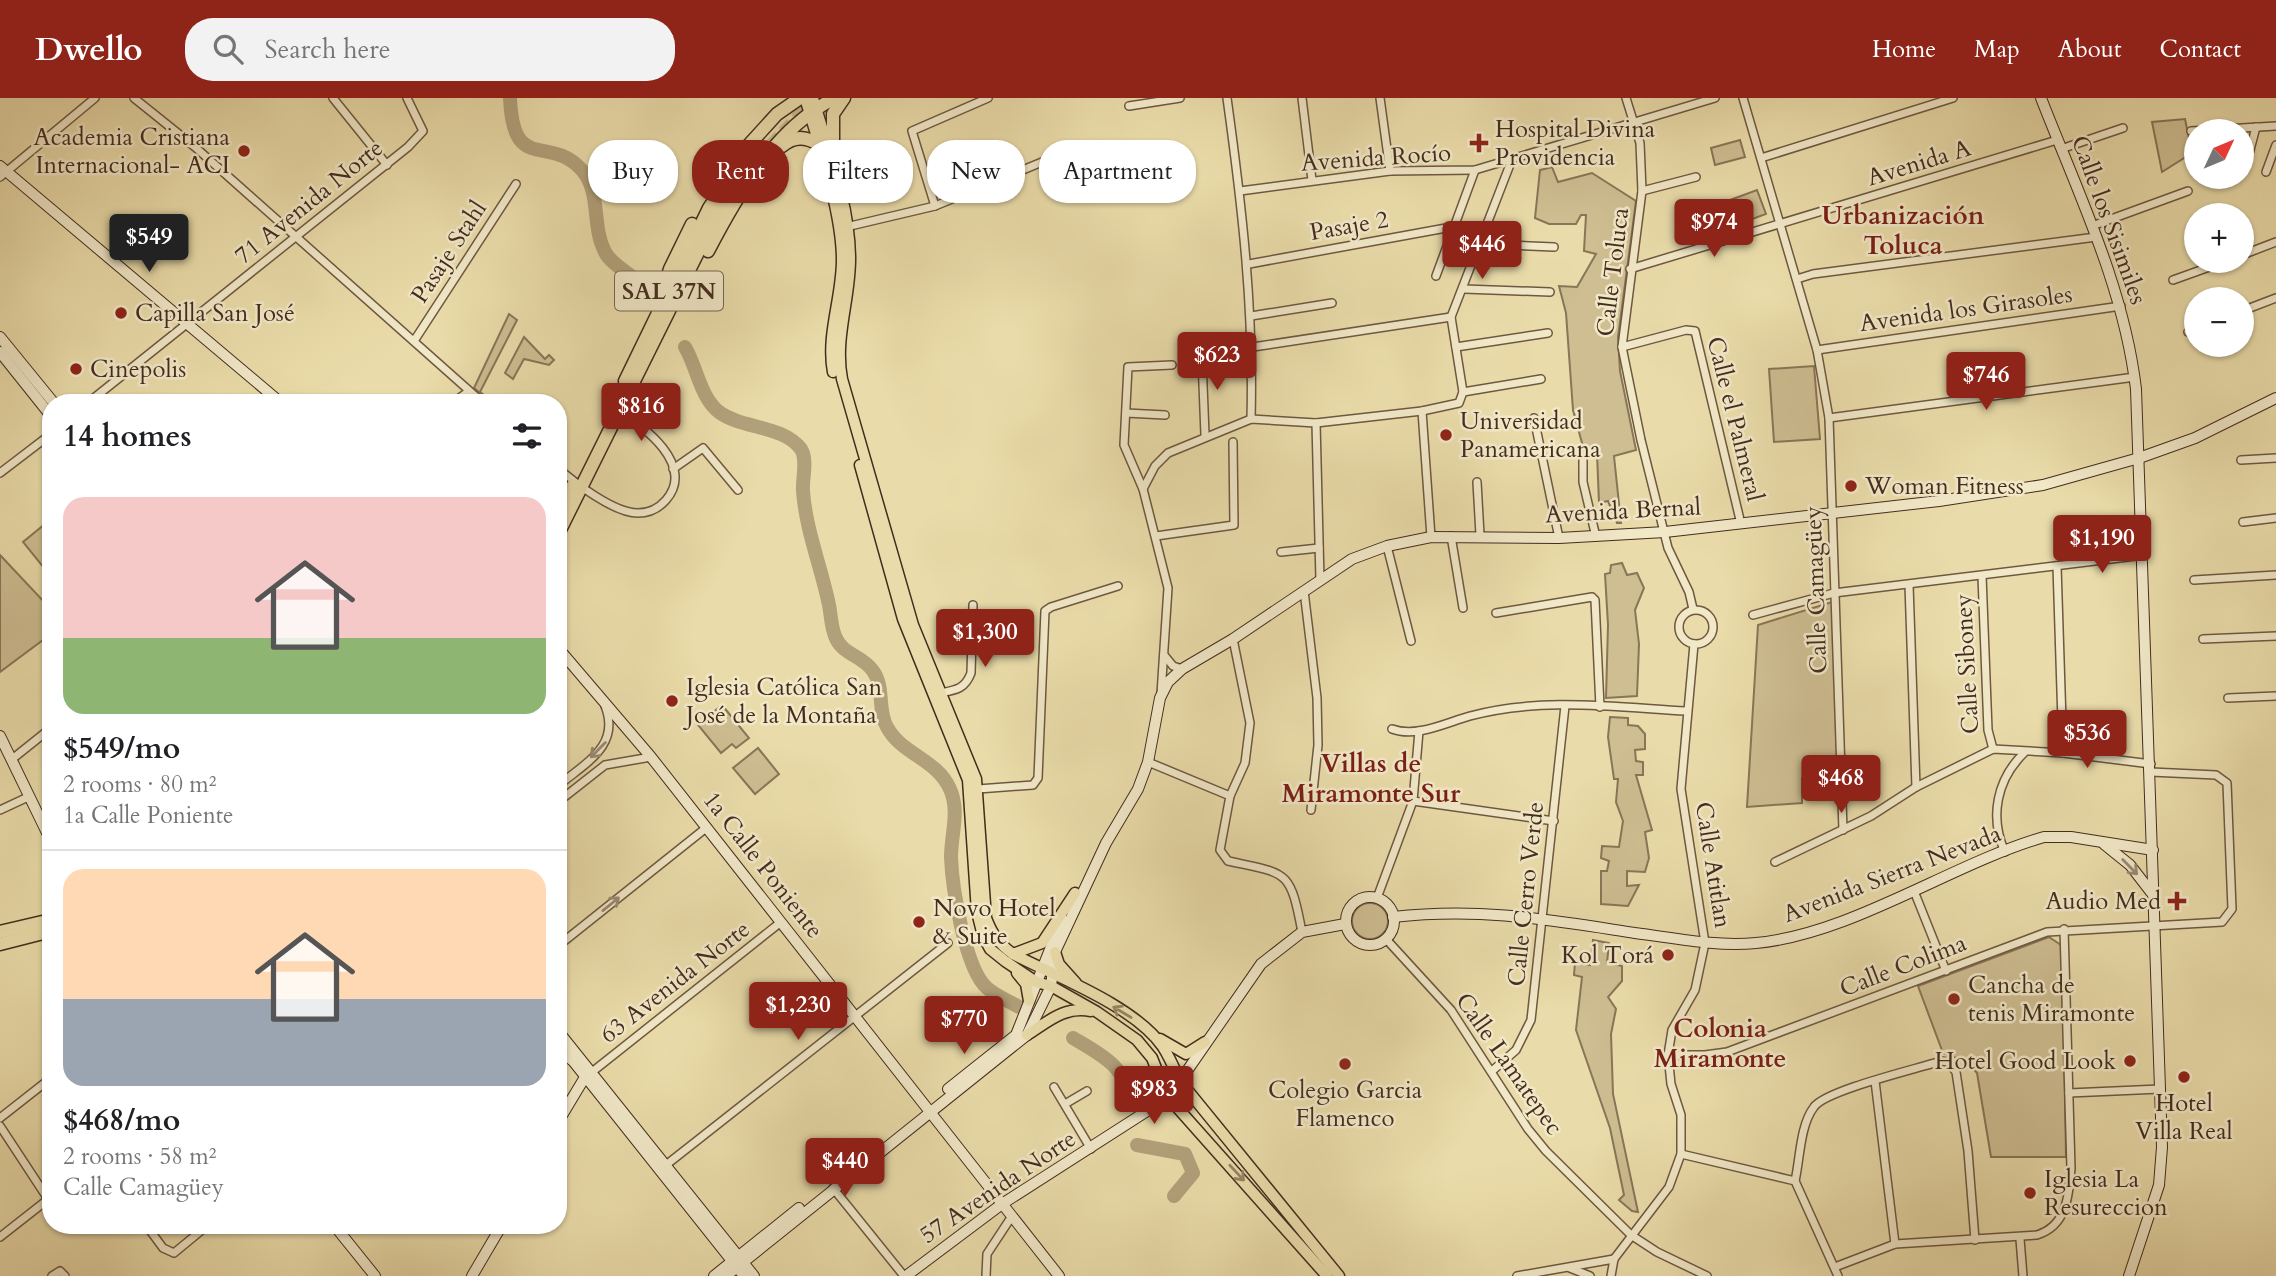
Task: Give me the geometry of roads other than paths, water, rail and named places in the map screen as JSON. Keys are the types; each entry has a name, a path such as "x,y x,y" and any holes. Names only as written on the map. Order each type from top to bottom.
{"highway":[{"path":"781,111 791,98"},
{"name":"SAL 37N","path":"567,512 665,308 670,269 705,200 742,149 781,111 803,98"},
{"name":"SAL 37N","path":"783,140 813,106 835,98"},
{"path":"833,140 833,114 844,98"},
{"path":"789,140 806,140"},
{"name":"SAL 37N","path":"567,501 618,412 713,203"},
{"name":"SAL 37N","path":"665,308 690,285 734,203"},
{"path":"0,932 42,922"},
{"path":"0,943 42,933"}],"main road":[{"path":"803,98 813,106 826,140"},
{"name":"Calle los Sisimiles","path":"2041,98 2121,306 2135,377 2144,555 2162,1147 2159,1185 2129,1276"},
{"path":"813,106 817,140"},
{"path":"2,172 270,394"},
{"path":"832,203 842,256 841,288 832,330 833,370 903,619 919,665 965,769 971,807 979,925 990,949 1040,968 1051,981 1122,1027 1145,1048 1167,1096 1327,1276"},
{"path":"842,203 850,281 841,330 840,371 906,602 940,693 972,767 978,789 986,918 995,938 1026,984 1029,1002"},
{"path":"0,337 46,394"},
{"path":"0,352 42,405"},
{"name":"Avenida Bernal","path":"927,1110 1016,1035 1040,968 1075,893 1138,789 1148,762 1160,698 1168,682 1182,668 1233,639 1352,559 1387,546 1431,537 1480,535 1559,538 1665,532 2043,485 2139,458 2209,432 2276,398"},
{"name":"1a Calle Poniente","path":"567,659 651,757 1059,1276"},
{"path":"1,742 42,824"},
{"name":"Avenida Sierra Nevada","path":"1394,917 1451,911 1543,919 1705,943 1751,944 1787,939 2050,836 2153,850"},
{"path":"2100,842 2130,865 2154,897"},
{"name":"Avenida Bernal","path":"1027,1035 1051,981 1055,953 1106,843"},
{"path":"1009,958 1042,943 1075,893"},
{"path":"1377,898 1390,908 1394,917 1393,929 1386,939 1375,945 1361,944 1350,936 1345,924 1348,910 1357,900 1377,898"},
{"path":"1180,1081 1261,964 1302,932 1345,924"},
{"path":"1055,953 1069,976 1092,995 1186,1054 1205,1042"},
{"path":"1009,958 1036,982 1051,981 1092,995"},
{"path":"726,1276 927,1110 1027,1035 1062,1012 1079,1009 1097,1012"},
{"path":"1149,1031 1162,1046 1180,1081 1339,1276"},
{"path":"567,1044 739,1265 754,1276"},
{"path":"567,1057 589,1075 666,1166 739,1265"},
{"path":"567,1108 589,1075"},
{"name":"57 Avenida Norte","path":"905,1276 1002,1204 1091,1149 1167,1096 1180,1081"},
{"path":"714,1276 739,1265 927,1110"},
{"path":"341,1234 375,1276"},
{"path":"472,1276 497,1234"}],"street":[{"path":"2,172 95,98"},
{"path":"134,98 195,146 473,394"},
{"path":"333,98 387,164"},
{"name":"71 Avenida Norte","path":"99,394 298,238 423,131 407,98"},
{"path":"935,206 912,131 988,98"},
{"path":"1129,106 1180,98"},
{"path":"1227,98 1249,264 1253,347 1251,419"},
{"path":"1302,98 1312,180"},
{"path":"1380,98 1390,171"},
{"name":"Calle Toluca","path":"1626,98 1640,143 1642,191 1622,346 1641,440 1665,532 1693,609"},
{"name":"Avenida Rocío","path":"1240,191 1390,171 1475,170 1511,162 1714,98"},
{"name":"Calle Camagüey","path":"1743,98 1817,350 1829,418 1843,830"},
{"path":"1761,158 1953,98"},
{"path":"2254,135 2256,127 2276,126"},
{"name":"Avenida A","path":"1630,269 2123,128"},
{"path":"2266,172 2276,145"},
{"path":"1143,489 1161,458 1205,435 1251,419 1316,423 1422,411 1459,403 1463,396 1451,317 1511,162"},
{"path":"846,226 935,206 1039,163"},
{"path":"1436,276 1457,226 1475,170"},
{"path":"1642,191 1696,177"},
{"name":"Pasaje Stahl","path":"414,341 516,184"},
{"path":"2092,226 2188,191"},
{"name":"Pasaje 2","path":"1249,264 1457,226"},
{"path":"1797,279 1813,274 2096,237"},
{"path":"2254,250 2276,242"},
{"path":"1481,244 1554,247"},
{"path":"2173,280 2193,273"},
{"path":"1464,289 1550,292"},
{"path":"2254,306 2276,298"},
{"path":"1251,316 1332,303"},
{"name":"Avenida los Girasoles","path":"1817,350 2121,306"},
{"path":"1253,347 1451,317"},
{"name":"Calle el Palmeral","path":"1622,346 1686,330 1696,331 1741,524"},
{"path":"1456,347 1548,333"},
{"path":"1202,359 1205,435"},
{"path":"1160,698 1168,588 1143,489 1125,450 1126,413 1128,367 1172,365"},
{"path":"1829,418 2135,377"},
{"path":"1463,396 1541,379"},
{"path":"465,394 469,391"},
{"path":"1422,411 1431,537"},
{"path":"567,476 578,485 633,513 650,511 669,497 674,481 673,469 664,449 653,436 618,412"},
{"path":"1126,413 1164,415"},
{"path":"1534,418 1559,538"},
{"path":"1316,423 1320,580"},
{"path":"0,473 42,441"},
{"path":"1156,536 1234,525 1233,442"},
{"path":"673,469 703,448 738,491"},
{"path":"2241,460 2276,457"},
{"path":"1583,461 1583,482 1596,537"},
{"path":"1477,482 1480,535"},
{"path":"2243,522 2276,519"},
{"path":"1451,536 1463,608"},
{"path":"1387,546 1411,641"},
{"path":"1281,552 1319,548"},
{"path":"1752,615 1834,593 2144,555"},
{"path":"2057,566 2063,753"},
{"path":"2194,580 2276,575"},
{"name":"Calle Siboney","path":"1982,576 1988,730 1993,749"},
{"path":"1909,585 1916,787"},
{"path":"978,789 1033,785 1038,778 1045,611 1118,586"},
{"path":"1304,591 1317,710 1318,745 1311,810"},
{"path":"1496,613 1592,597 1595,600 1598,638 1600,707"},
{"path":"940,693 960,689 967,683 971,673 973,605"},
{"path":"1693,609 1708,614 1713,629 1705,641 1694,644 1681,636 1678,625 1683,615 1693,609"},
{"path":"2203,639 2276,636"},
{"path":"1233,639 1251,723 1245,763 1230,796 1221,840 1222,857 1228,861 1279,873 1293,890 1302,932"},
{"name":"Calle Atitlan","path":"1614,1259 1665,1195 1681,1154 1681,1115 1671,1084 1668,1055 1672,1030 1695,990 1705,943 1682,789 1686,710 1694,644"},
{"path":"1164,655 1173,666 1182,668"},
{"path":"2228,698 2276,696"},
{"path":"567,778 607,741 610,720 603,702"},
{"path":"1392,729 1403,733 1419,731 1497,710 1565,706 1686,710"},
{"name":"Calle Cerro Verde","path":"1492,1071 1516,1050 1531,1020 1565,706"},
{"path":"1377,898 1413,802 1419,731"},
{"path":"11,760 42,735"},
{"path":"1775,862 1843,830 1916,787 1993,749 2063,753 2151,768"},
{"path":"2005,852 1997,823 1998,801 2008,772 2024,752"},
{"path":"567,795 605,765 651,757"},
{"path":"1148,762 1230,796"},
{"name":"Calle Colima","path":"1668,1055 1695,1056 1727,1052 2032,937 2064,929 2217,924 2226,919 2232,909 2227,783 2216,775 2151,768"},
{"path":"0,810 28,797"},
{"path":"1413,802 1554,821"},
{"path":"567,939 706,828"},
{"path":"1914,891 1946,971"},
{"name":"63 Avenida Norte","path":"589,1075 781,922"},
{"path":"1835,1267 1895,1244 2020,1239 2045,1233 2064,1213 2070,1176 2064,929"},
{"name":"Calle Lamatepec","path":"1386,939 1451,1010 1528,1129 1546,1151 1631,1235 1657,1252 1707,1276"},
{"path":"666,1166 948,943"},
{"path":"1838,1276 1795,1181 1807,1124 1815,1106 1825,1098 1941,1061 1950,1063 1956,1072 1968,1150 1975,1240"},
{"path":"1875,1081 1895,1244"},
{"path":"0,1118 42,1085"},
{"path":"1054,1087 1091,1149"},
{"path":"2069,1093 2160,1089"},
{"path":"1065,1104 1087,1091"},
{"path":"0,1126 42,1188"},
{"path":"1681,1154 1795,1181"},
{"path":"833,1188 905,1276"},
{"path":"0,1237 42,1204"},
{"path":"986,1276 987,1254 1012,1216"},
{"path":"153,1234 163,1248 174,1253 197,1234"},
{"path":"2020,1239 2023,1276"},
{"path":"1517,1276 1614,1259 1611,1276"},
{"path":"1569,1268 1590,1276"},
{"path":"52,1276 60,1271 65,1276"}],"waterway":[{"path":"510,98 513,121 518,136 525,145 569,159 581,169 592,188 598,231 605,252 645,288"},
{"path":"685,347 707,398 719,412 739,422 784,435 801,449 804,459 803,491 807,520 835,636 842,647 863,661 877,677 882,713 893,736 937,770 950,789 955,814 951,848 952,870 966,946 972,964 987,988 1019,1007"},
{"path":"1073,1038 1111,1063 1124,1079 1129,1102"},
{"path":"1137,1145 1185,1154 1193,1173 1174,1196"}],"tunnel":[{"path":"775,140 800,114 822,98"}],"place":[{"name":"Hospital Divina Providencia","path":"1479,143"},
{"name":"Academia Cristiana Internacional- ACI","path":"244,151"},
{"name":"Capilla San José","path":"121,313"},
{"name":"Cinepolis","path":"76,369"},
{"name":"Universidad Panamericana","path":"1446,435"},
{"name":"Woman Fitness","path":"1851,486"},
{"name":"Iglesia Católica San José de la Montaña","path":"672,701"},
{"name":"Audio Med","path":"2177,901"},
{"name":"Novo Hotel & Suite","path":"919,922"},
{"name":"Kol Torá","path":"1668,955"},
{"name":"Cancha de tenis Miramonte","path":"1954,999"},
{"name":"Hotel Good Look","path":"2130,1061"},
{"name":"Colegio Garcia Flamenco","path":"1345,1064"},
{"name":"Hotel Villa Real","path":"2184,1077"},
{"name":"Iglesia La Resureccion","path":"2030,1193"}],"district":[{"name":"Urbanización Toluca","path":"1903,230"},
{"name":"Villas de Miramonte Sur","path":"1371,778"},
{"name":"Colonia Miramonte","path":"1720,1043"}]}
